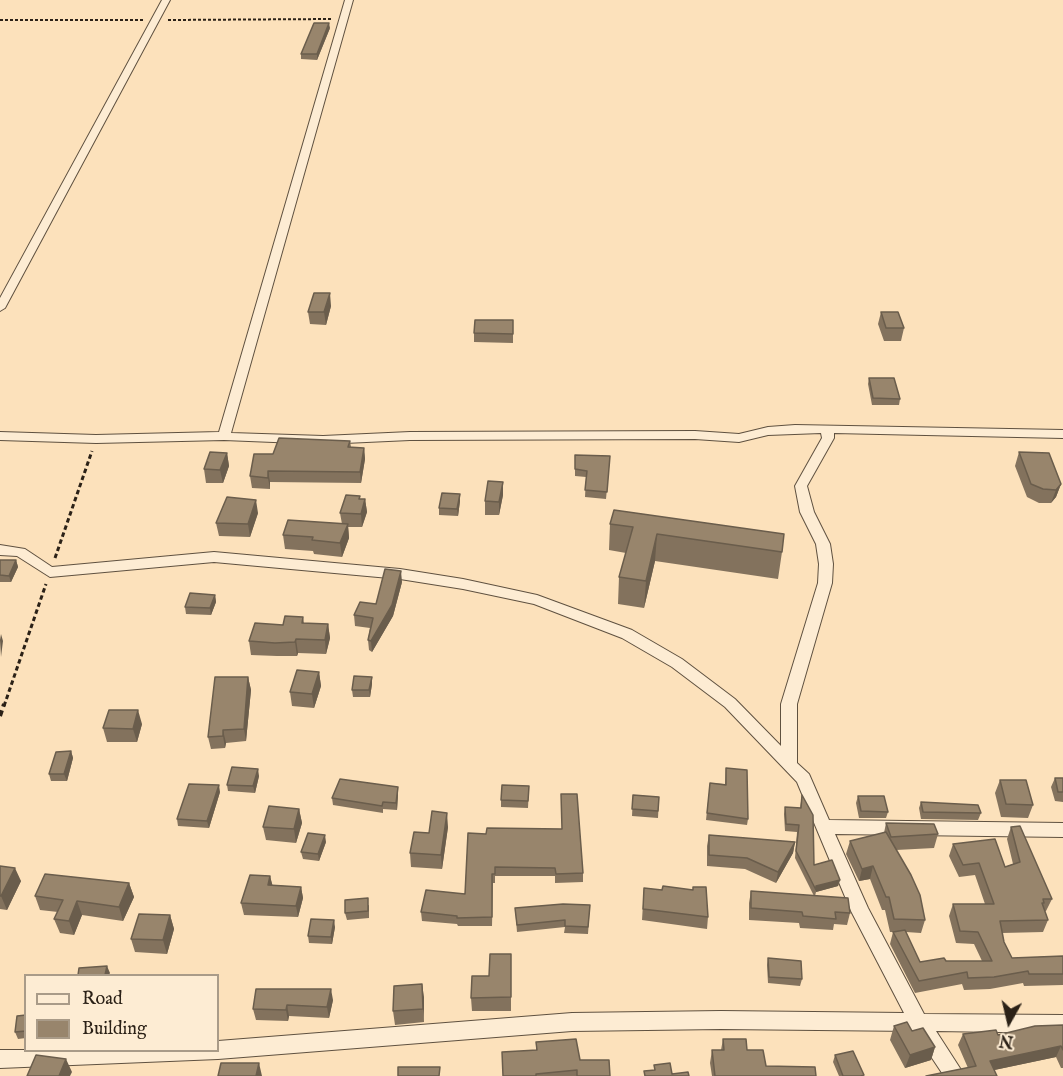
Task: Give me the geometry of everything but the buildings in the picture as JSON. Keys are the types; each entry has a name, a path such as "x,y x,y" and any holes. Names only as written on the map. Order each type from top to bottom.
{"street":[{"path":"0,309 166,0"},
{"path":"224,436 349,0"},
{"path":"0,436 96,439 224,436 314,440 410,436 695,435 739,438 786,430 1063,434"},
{"path":"789,765 789,704 825,583 826,564 823,544 807,512 801,486 828,438 827,430"},
{"path":"0,550 20,552 50,572 214,557 400,574 464,584 537,600 627,634 677,663 730,703 803,778 860,911 919,1023 955,1076"},
{"path":"823,827 1063,830"},
{"path":"219,1050 572,1022 721,1020 1063,1024"},
{"path":"0,1059 166,1052"}],"path":[{"path":"0,20 343,19"}]}
